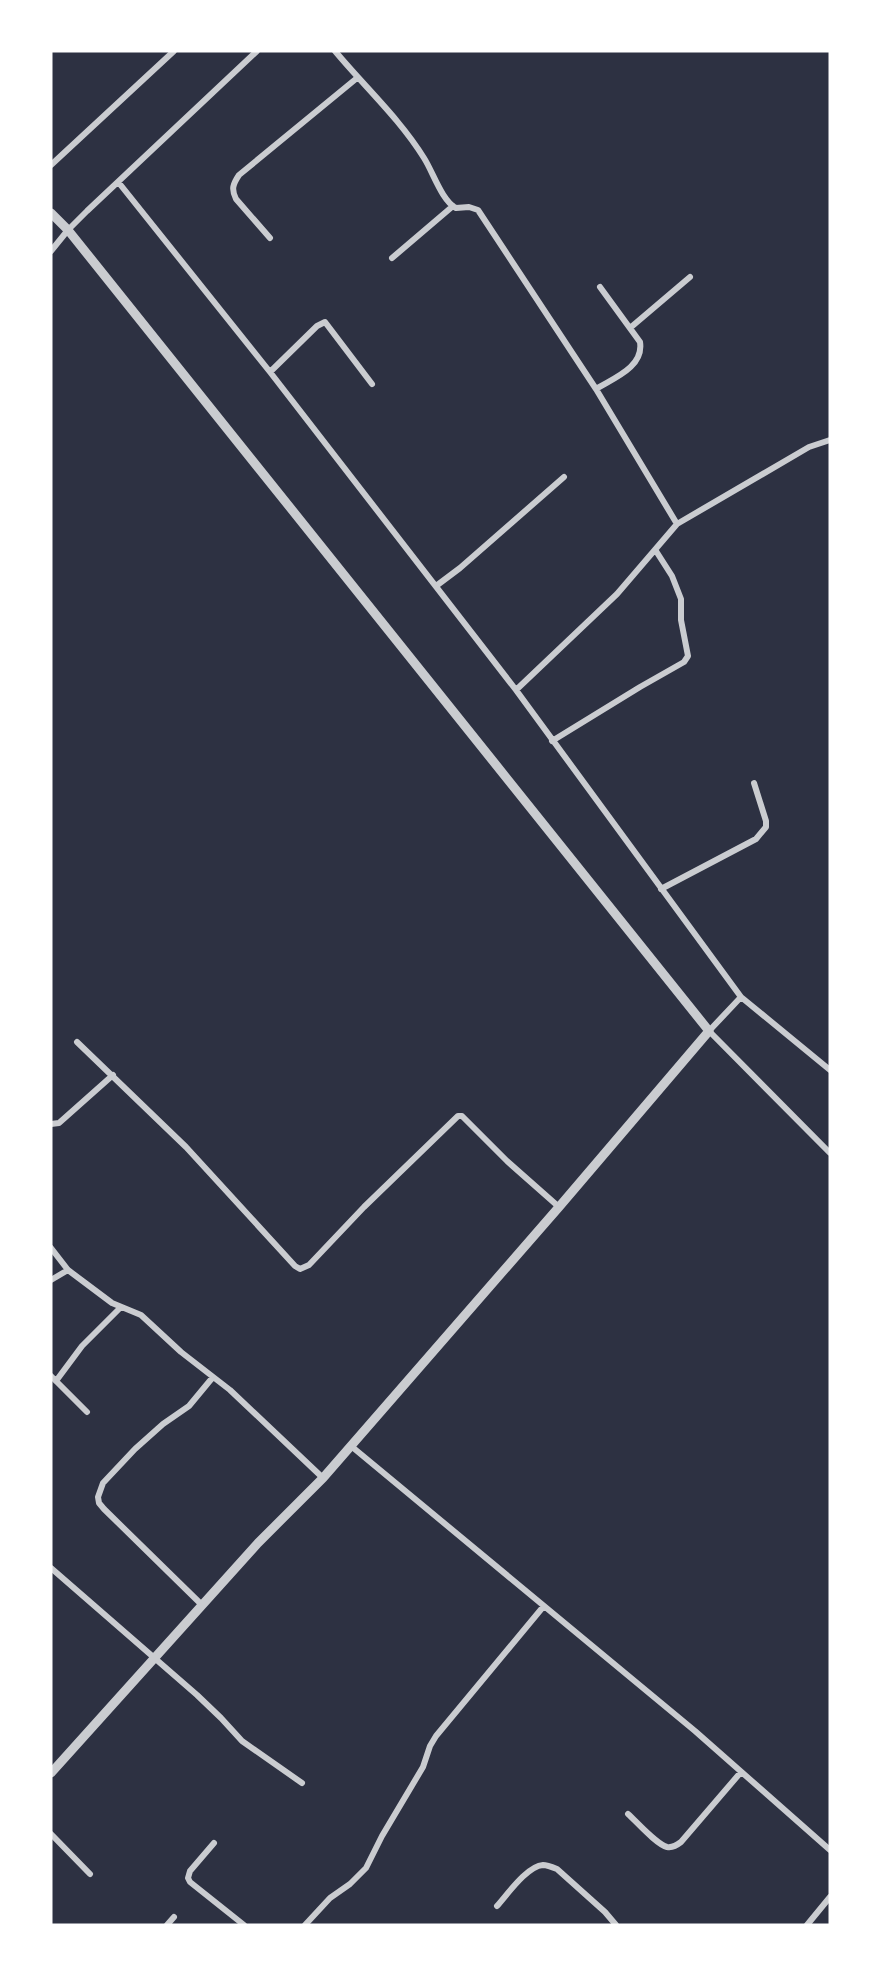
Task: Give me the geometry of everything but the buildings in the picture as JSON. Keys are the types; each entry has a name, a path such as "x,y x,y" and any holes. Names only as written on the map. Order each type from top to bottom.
{"street":[{"path":"51,165 174,51"},
{"path":"51,251 87,211 257,51"},
{"path":"335,51 417,148 447,201 453,206 473,207 478,210 596,389 677,524"},
{"path":"270,238 236,199 233,193 234,182 239,175 357,78"},
{"path":"119,183 270,372 516,690 741,997 830,1070"},
{"path":"392,258 453,206"},
{"path":"51,213 68,230 709,1031 830,1153"},
{"path":"630,328 690,277"},
{"path":"596,389 631,367 639,358 641,350 640,342 600,287"},
{"path":"270,372 317,326 325,322 372,384"},
{"path":"516,690 617,594 677,524 809,447 830,440"},
{"path":"436,586 487,545 564,477"},
{"path":"552,741 684,662 688,656 681,620 681,599 672,576 656,551"},
{"path":"661,889 741,847 761,833 766,821 754,783"},
{"path":"51,1773 258,1543 323,1478 709,1031 741,997"},
{"path":"77,1042 186,1147 300,1269 309,1265 364,1207 458,1116 462,1116 507,1161 559,1207"},
{"path":"51,1124 59,1123 113,1075"},
{"path":"51,1248 68,1270 121,1307 141,1315 181,1352 230,1390 323,1478"},
{"path":"51,1280 68,1270"},
{"path":"87,1412 54,1378 121,1307"},
{"path":"202,1605 104,1509 98,1497 103,1483 112,1473 163,1424 189,1406 213,1377"},
{"path":"351,1446 418,1499 543,1607 695,1731 830,1850"},
{"path":"51,1568 155,1658 221,1718 242,1741 302,1783"},
{"path":"305,1925 330,1898 350,1884 366,1868 423,1767 436,1736 543,1607"},
{"path":"628,1815 660,1843 667,1847 676,1846 741,1772"},
{"path":"51,1834 90,1874"},
{"path":"214,1844 190,1871 188,1878 244,1925"},
{"path":"497,1906 531,1870 542,1865 549,1866 556,1869 605,1912 616,1925"},
{"path":"807,1925 830,1897"},
{"path":"167,1925 174,1917"}]}
